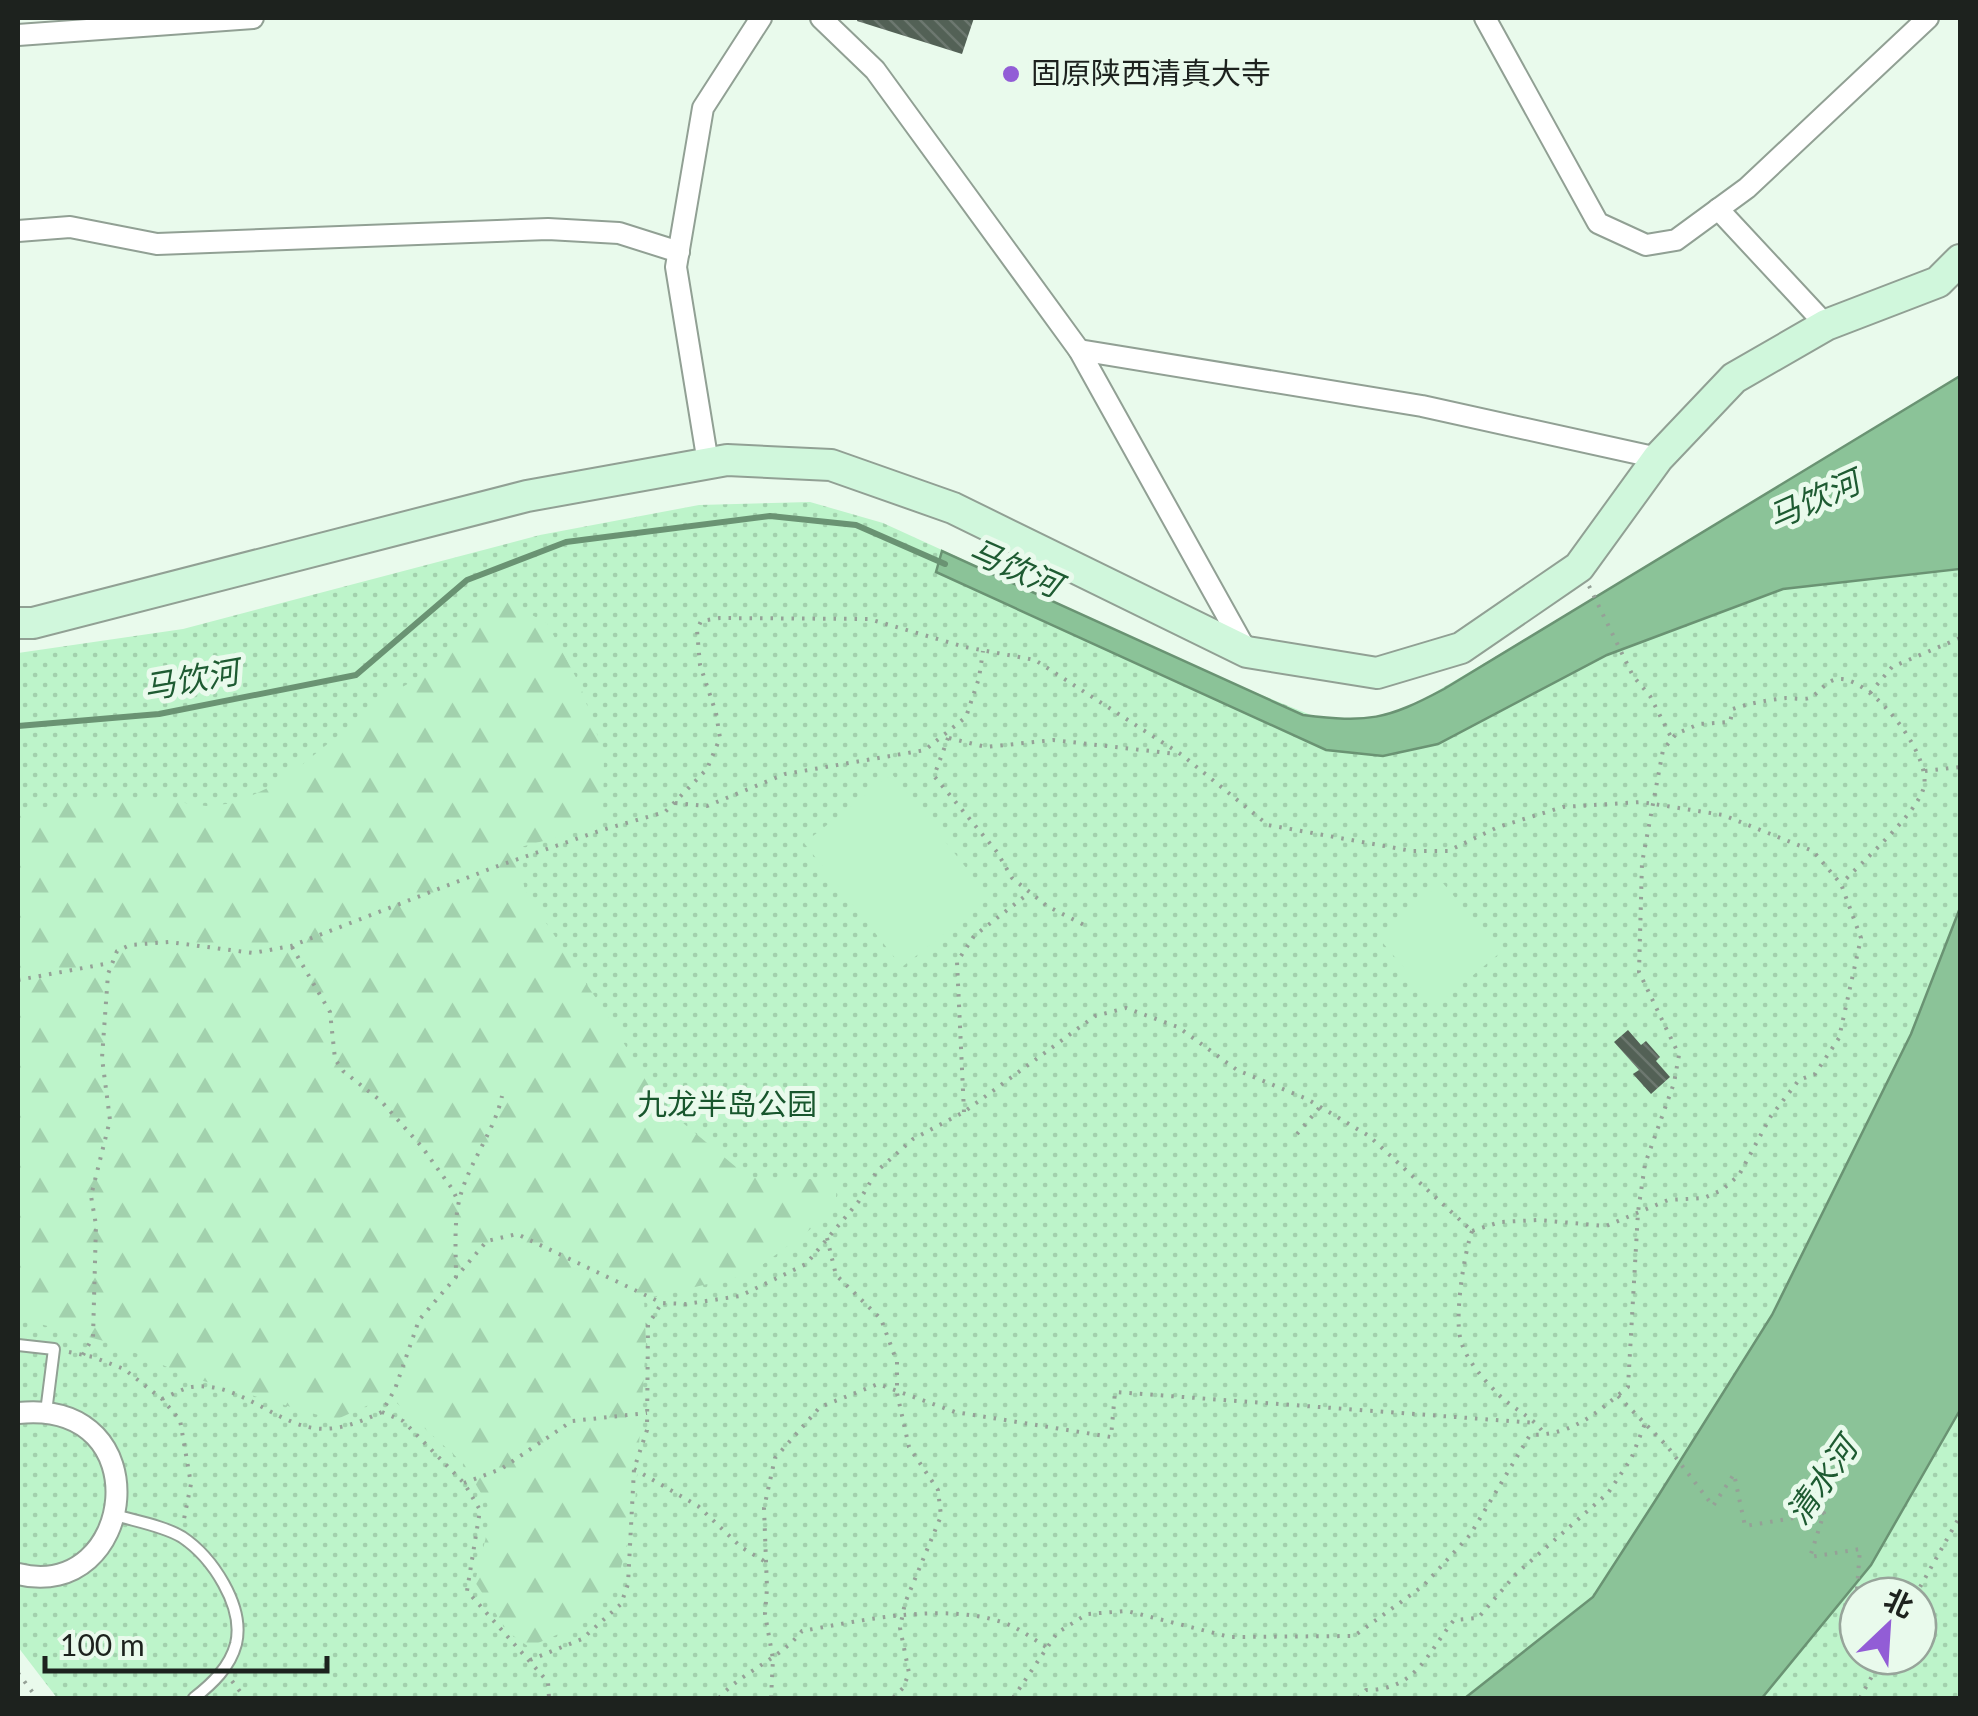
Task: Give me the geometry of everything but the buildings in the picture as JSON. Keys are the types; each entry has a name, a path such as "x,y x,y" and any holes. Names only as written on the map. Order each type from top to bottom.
{"street":[{"path":"18,35 253,18"},
{"path":"708,463 676,267 702,108 761,18"},
{"path":"820,18 875,70 1079,350 1247,652"},
{"path":"1484,18 1598,223 1646,245 1676,240 1746,188 1928,18"},
{"path":"1718,209 1826,325"},
{"path":"18,230 70,227 157,244 548,228 619,233 679,252"},
{"path":"18,623 33,623 527,496 726,460 831,465 952,508 1247,652 1377,674 1461,648 1579,567 1658,458 1734,378 1826,325 1938,282 1960,260"},
{"path":"1079,350 1422,406 1658,458"},
{"path":"18,1412 65,1416 88,1429 105,1449 116,1473 118,1499 99,1548 79,1564 52,1575 18,1574"}],"lane":[{"path":"18,1345 54,1349 46,1412"},
{"path":"115,1515 181,1536 215,1570 236,1613 236,1644 224,1669 194,1698"}],"path":[{"path":"1592,592 1633,676 1650,696 1672,739"},
{"path":"83,1355 93,1338 96,1225 91,1196 110,1120 102,1058 110,963 117,950 168,942 253,953 291,946 495,867 665,812 707,768 720,738 700,665 697,630 701,621 720,618 869,619 924,637 1034,660 1182,755 1268,825 1412,851 1448,851 1498,827 1563,807 1652,803 1723,815 1812,851 1842,884 1861,938 1839,1038 1815,1074 1798,1080 1771,1116 1739,1175 1722,1190 1704,1198 1668,1200 1606,1226 1538,1220 1500,1222 1472,1230"},
{"path":"1870,693 1892,667 1960,638"},
{"path":"674,803 706,806 785,774 925,750 966,716 983,651"},
{"path":"1013,1698 1057,1634 1087,1614 1127,1611 1230,1637 1354,1636 1423,1586 1470,1536 1530,1436 1558,1435 1592,1416 1628,1388 1638,1212 1645,1164 1674,1083 1679,1055 1639,972 1642,863 1663,750 1672,739 1698,724 1730,722 1733,709 1750,702 1810,698 1823,684 1840,678 1870,693 1911,739 1924,771 1925,787 1916,804 1842,884"},
{"path":"945,737 986,748 1053,740 1182,755"},
{"path":"945,737 934,776 998,852 1012,878 1047,906 1088,927"},
{"path":"1924,771 1960,767"},
{"path":"964,1112 957,962 974,936 1030,892"},
{"path":"291,946 330,1012 335,1059 422,1148 458,1204"},
{"path":"18,980 110,963"},
{"path":"162,1399 191,1387 218,1390 309,1427 337,1429 382,1412 395,1389 419,1320 487,1241 516,1234 662,1302 686,1304 740,1296 806,1264 859,1202 877,1171 913,1140 964,1112 1095,1016 1126,1008 1178,1027 1237,1070 1320,1107 1369,1136 1472,1230"},
{"path":"456,1278 458,1204 498,1116 502,1096"},
{"path":"1296,1134 1320,1107"},
{"path":"1472,1230 1462,1257 1460,1337 1473,1364 1500,1397 1538,1423 1545,1435"},
{"path":"827,1238 836,1275 881,1319 897,1362 897,1393 909,1448 938,1490 941,1516 900,1628 908,1673 903,1688 893,1698"},
{"path":"530,1660 582,1639 621,1604 628,1584 634,1469 647,1430 648,1325 662,1302"},
{"path":"54,1349 124,1368 162,1399 180,1420 191,1484 181,1536"},
{"path":"771,1698 773,1659 765,1614 764,1508 776,1458 820,1407 878,1384 955,1412 1111,1437 1114,1392 1538,1423"},
{"path":"1618,1396 1668,1446 1713,1506 1734,1474 1746,1526 1824,1513 1810,1557 1860,1548 1858,1576"},
{"path":"382,1412 404,1421 464,1483 480,1510 467,1591 548,1682 549,1698"},
{"path":"464,1483 500,1469 572,1421 647,1413"},
{"path":"1358,1698 1366,1690 1389,1690 1414,1676 1454,1620 1478,1618 1516,1574 1608,1492 1631,1459 1646,1422"},
{"path":"634,1469 698,1506 741,1548 766,1562"},
{"path":"1926,1576 1960,1516"},
{"path":"719,1698 730,1686 790,1646 802,1631 903,1615 979,1618 1010,1626 1046,1647"},
{"path":"224,1669 245,1698"},
{"path":"18,1673 36,1698"}],"green space":[{"name":"九龙半岛公园","path":"1960,382 1960,1698 57,1698 18,1647 18,653 183,629 540,535 699,505 810,502 883,523 1237,685 1338,726 1390,719"},
{"path":"505,601 547,623 580,685 604,754 603,817 581,831 517,848 525,891 609,1018 659,1103 748,1177 837,1180 836,1198 816,1225 750,1274 644,1299 646,1343 634,1518 615,1590 586,1622 529,1647 508,1632 475,1582 492,1512 464,1464 389,1396 335,1420 190,1377 115,1344 25,1320 18,1312 18,816 74,798 157,799 206,806 236,803 282,781 384,698 426,673"},
{"path":"892,774 990,898 902,967 804,843"},
{"path":"1442,882 1501,952 1436,1006 1377,936"}],"water":[{"path":"1960,376 1960,569 1783,589 1607,655 1438,744 1383,756 1326,750 936,572 942,551 1303,715 1376,717 1444,689"},
{"name":"清水河","path":"1960,908 1960,1410 1871,1565 1862,1576 1838,1576 1838,1605 1762,1698 1465,1698 1593,1597 1772,1315 1911,1034"}],"waterway":[{"name":"马饮河","path":"18,726 159,714 356,675 467,580 566,542 770,516 856,525 945,564"}],"place":[{"name":"固原陕西清真大寺","path":"1011,74"}]}
